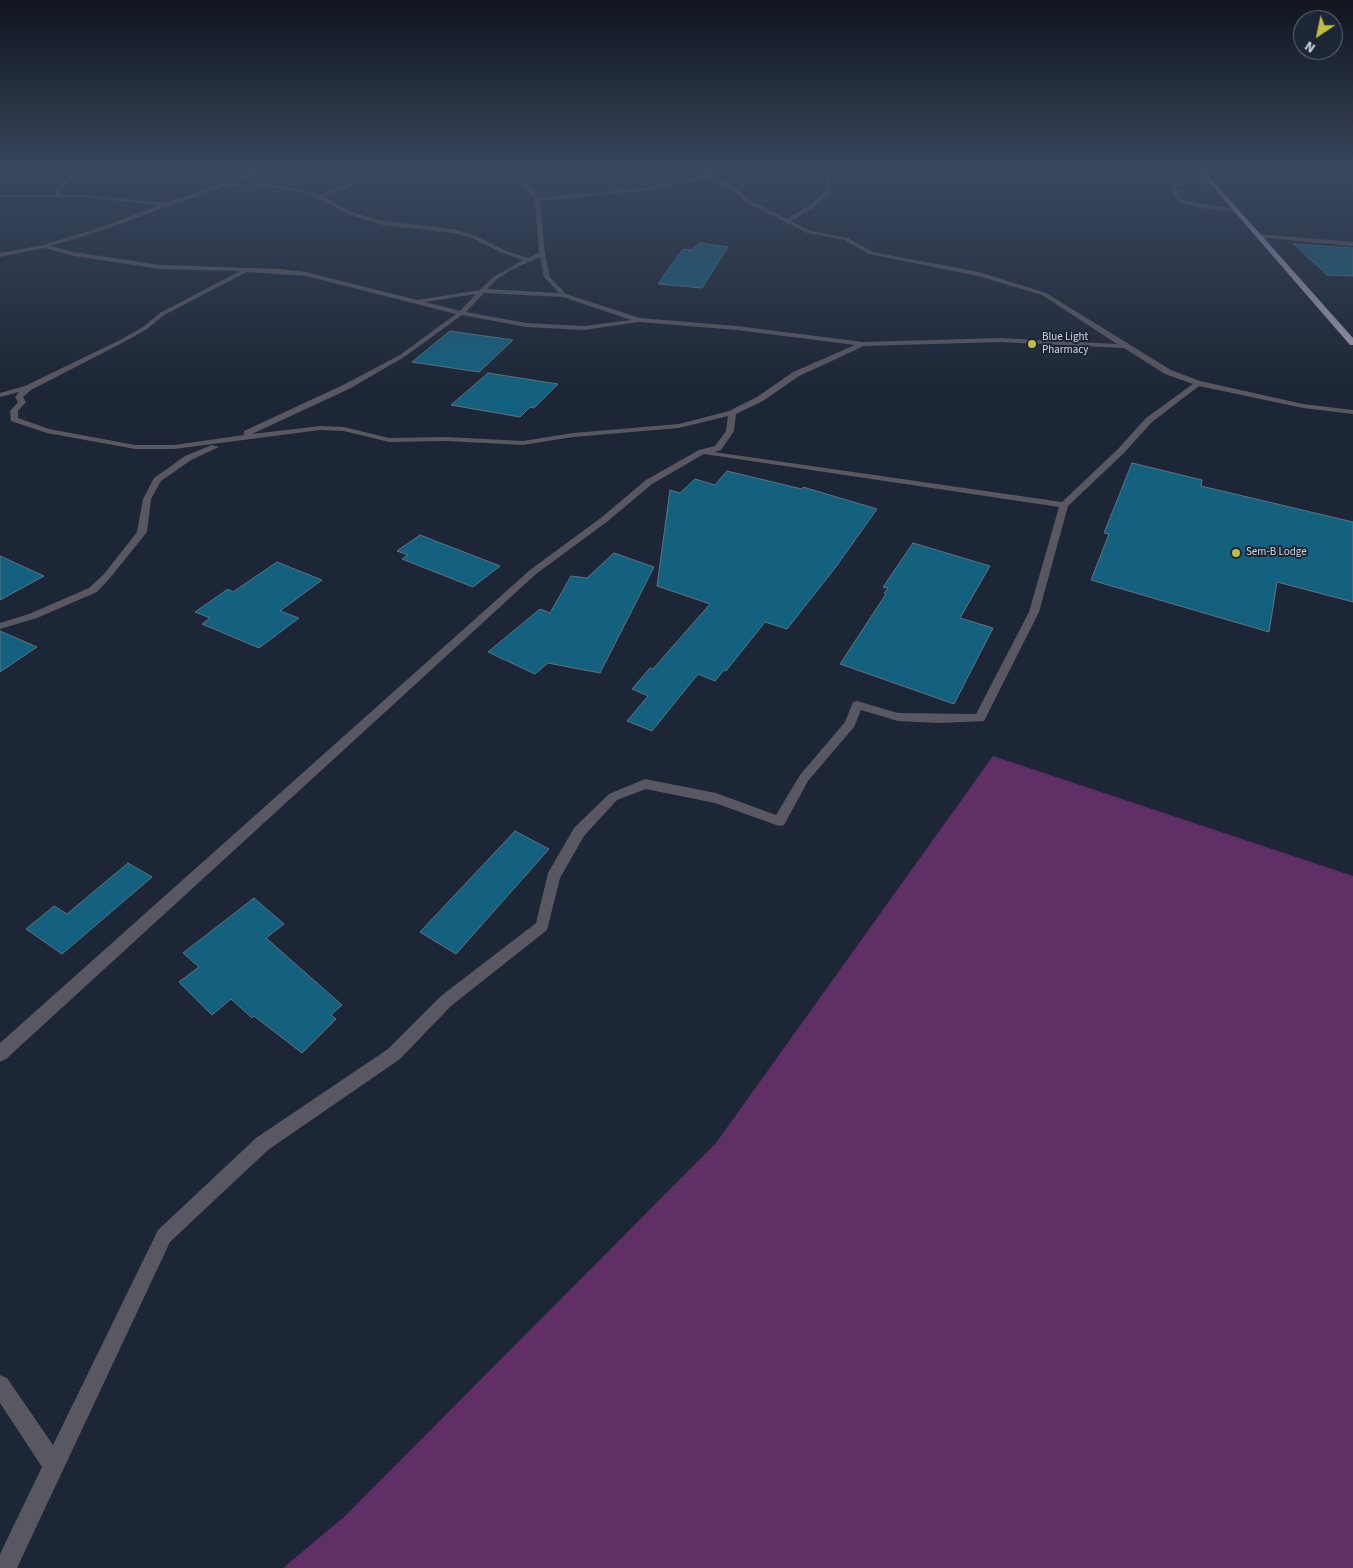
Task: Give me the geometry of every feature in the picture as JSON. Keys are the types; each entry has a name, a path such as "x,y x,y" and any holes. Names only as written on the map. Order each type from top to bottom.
{"highway":[{"path":"1265,245 1353,343"}],"street":[{"path":"492,245 527,260"},
{"path":"541,245 547,277 564,295"},
{"path":"856,245 871,253 979,274 1044,294 1168,372 1198,383 1304,406 1353,412"},
{"path":"0,255 44,246 74,254 160,267 280,271 306,274 461,314 526,325 564,328 602,326 640,320"},
{"path":"0,626 33,616 93,590 107,576 142,532 147,499 157,480 188,458 346,387 402,356 461,314 494,279 527,260 542,254"},
{"path":"0,395 28,388 122,341 145,328 162,314 221,282 248,271"},
{"path":"413,302 484,291 564,295 640,320 737,328 863,344 1000,340 1125,346"},
{"path":"28,388 19,397 22,402 14,411 14,418 47,431 135,447 174,447 320,428 344,430 389,440 446,439 523,442 573,435 679,426 732,413 760,399 796,374 863,344"},
{"path":"5,1568 164,1236 262,1144 394,1054 446,1001 542,926 553,876 578,832 613,797 645,784 716,798 779,821 804,778 850,724 857,705 898,717 980,718 1034,612 1064,505 1121,451 1149,420 1198,383"},
{"path":"0,1054 533,572 605,519 649,482 702,452 718,448 730,431 732,413"},
{"path":"702,452 1064,505"},
{"path":"0,1385 54,1466"}],"shaded area":[{"path":"993,756 1353,876 1353,1568 283,1568 344,1517 716,1143"}],"building":[{"path":"697,245 728,247 702,288 658,284 683,249 691,250"},
{"path":"1295,245 1353,248 1353,276 1327,275"},
{"path":"450,331 513,340 479,372 412,362"},
{"path":"488,373 558,384 534,408 530,407 520,417 451,405"},
{"path":"1132,463 1202,480 1201,486 1353,522 1353,602 1277,582 1269,632 1091,580 1109,534 1104,533"},
{"path":"727,471 802,489 803,487 877,509 835,568 787,629 765,622 726,671 724,670 715,681 698,674 652,731 627,721 648,696 632,689 650,668 653,669 710,604 657,586 670,490 680,493 695,479 715,485"},
{"path":"420,535 500,566 473,587 402,559 408,555 397,551"},
{"path":"913,543 990,566 960,618 993,628 954,704 840,664 886,594 884,593 888,588 883,587"},
{"path":"614,553 654,567 600,673 548,663 535,674 488,652 540,609 550,613 571,576 587,578"},
{"path":"0,556 44,576 0,600"},
{"path":"277,562 322,580 280,611 299,618 259,648 202,624 210,618 195,612 228,589 233,592"},
{"path":"0,631 37,647 0,672"},
{"path":"515,831 549,849 456,954 420,932"},
{"path":"128,863 152,877 62,954 26,929 54,906 67,914"},
{"path":"254,898 284,924 266,938 342,1005 331,1015 336,1019 302,1053 254,1016 252,1018 231,999 212,1015 179,982 199,967 183,953"}],"place":[{"name":"Blue Light Pharmacy","path":"1032,344"},
{"name":"Sem-B Lodge","path":"1236,553"}]}
